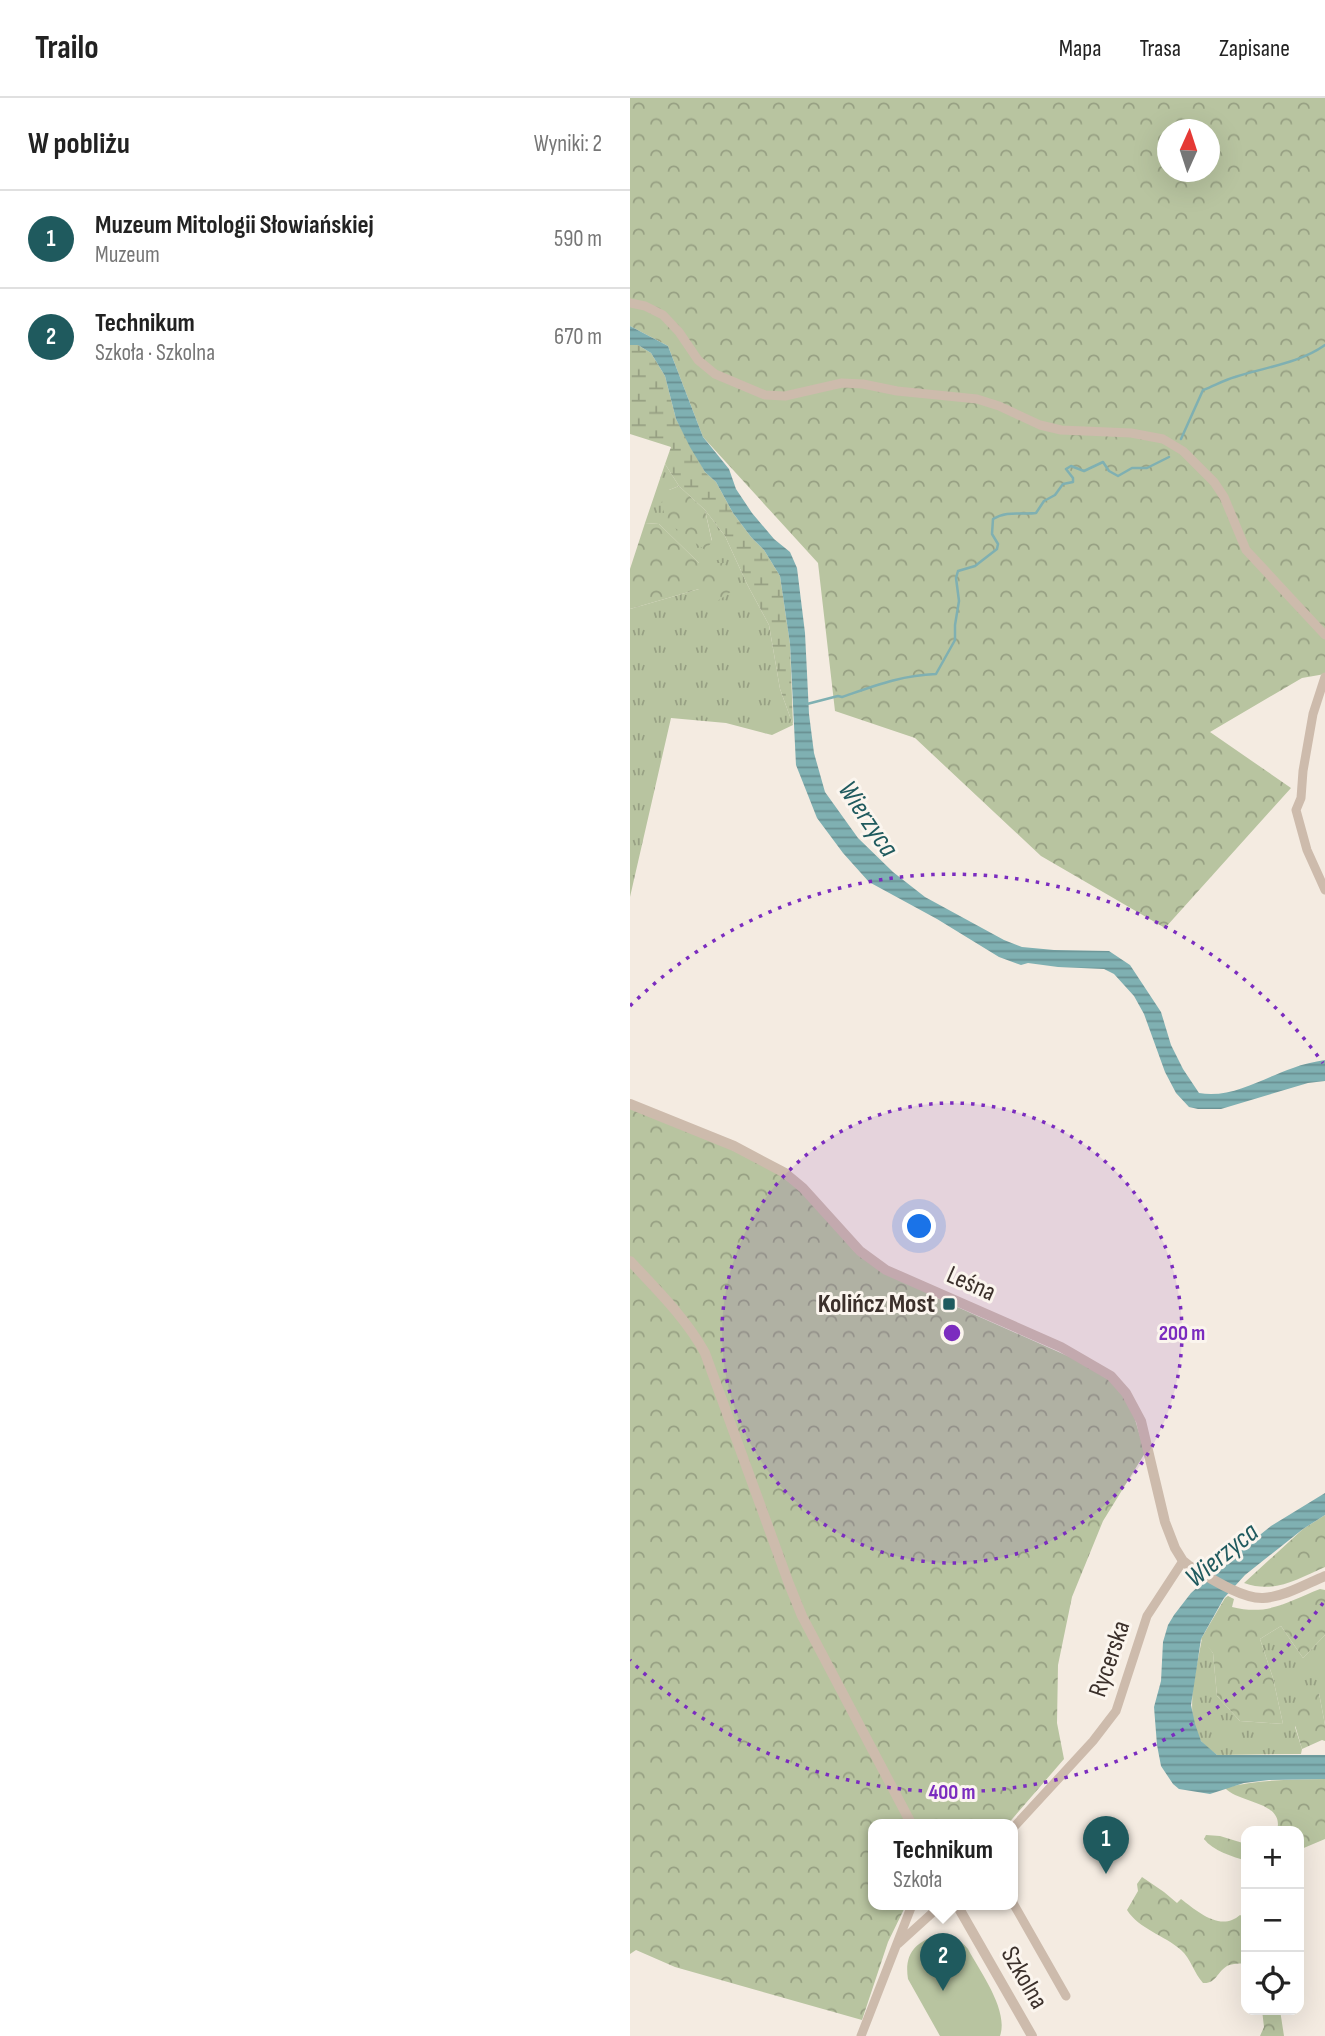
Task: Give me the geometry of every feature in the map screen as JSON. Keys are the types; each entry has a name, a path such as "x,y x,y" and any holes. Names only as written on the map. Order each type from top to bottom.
{"street":[{"path":"630,303 645,306 663,315 706,367 726,379 765,395 785,396 842,383 863,384 898,391 977,399 1040,425 1061,430 1131,433 1163,439 1183,451 1214,482 1224,497 1246,550 1325,635"},
{"path":"1325,677 1312,714 1301,798 1296,810 1307,850 1325,890"},
{"name":"Leśna","path":"630,1104 734,1146 785,1173 803,1188 860,1251 886,1270 1061,1347 1111,1376 1126,1393 1140,1421 1165,1522 1183,1561"},
{"path":"630,1261 681,1317 705,1353 779,1560 802,1616 909,1819"},
{"path":"1183,1561 1246,1596 1262,1598 1285,1593 1325,1576"},
{"name":"Rycerska","path":"1018,1823 1093,1741 1116,1711 1147,1616 1183,1561"},
{"path":"860,2036 910,1910"},
{"path":"916,1910 929,1917"},
{"path":"896,1946 936,1910"},
{"name":"Szkolna","path":"960,1910 1031,2036"},
{"path":"1017,1910 1066,1996"}],"green space":[{"path":"630,98 1325,98 1325,674 1302,678 1210,732 1291,788 1165,928 1041,856 915,738 835,711 818,563 703,437 668,346 630,326"},
{"path":"630,345 638,345 651,353 665,376 676,419 705,472 716,482 733,513 764,550 780,576 790,644 793,725 780,689 769,625 725,536 705,510 679,486 665,464 671,447 630,434"},
{"path":"665,464 679,486 669,490 712,541 705,510 725,536 769,625 780,689 793,725 772,735 726,723 671,718 630,897 630,609 699,589 699,563 659,524 645,523"},
{"path":"679,486 705,510 712,542 705,550 667,522 661,503 669,490"},
{"path":"645,523 659,524 699,563 724,563 732,591 719,600 707,603 699,589 630,609 630,569"},
{"path":"630,1108 724,1146 774,1171 800,1190 855,1252 937,1298 1081,1362 1112,1382 1125,1396 1145,1453 1103,1521 1072,1597 1058,1665 1057,1723 1064,1759 1012,1819 868,1819 868,1910 904,1910 888,1942 862,2020 675,1967 636,1950 630,1954"},
{"path":"1325,1515 1325,1567 1276,1586 1244,1583 1303,1529"},
{"path":"1320,1589 1325,1590 1325,1635 1303,1658 1281,1626 1260,1639 1273,1678 1283,1724 1240,1721 1217,1696 1213,1653 1201,1639 1225,1598 1228,1596 1234,1599 1232,1607 1267,1609"},
{"path":"1281,1626 1303,1658 1325,1635 1325,1725 1319,1693 1295,1727 1301,1754 1217,1755 1201,1741 1193,1718 1193,1691 1202,1638 1213,1653 1217,1696 1240,1721 1283,1724 1273,1678 1260,1639"},
{"path":"1319,1693 1325,1741 1302,1749 1295,1725 1296,1705"},
{"path":"1325,1779 1325,1839 1304,1848 1304,1826 1278,1826 1278,1821 1268,1808 1225,1788 1262,1781"},
{"path":"1206,1835 1220,1836 1241,1842 1241,1859 1212,1847 1204,1839"},
{"path":"1142,1877 1177,1903 1181,1899 1217,1921 1225,1922 1241,1916 1241,1963 1227,1966 1214,1980 1203,1983 1181,1950 1138,1922 1127,1910 1138,1891 1137,1884"},
{"path":"938,1935 954,1939 968,1949 997,2003 1002,2026 1000,2036 940,2036 908,1979 907,1970 910,1956 917,1945"},
{"path":"1263,2015 1281,2015 1284,2036 1260,2036 1264,2027"}],"water":[{"path":"630,326 668,346 703,437 729,469 736,489 752,513 774,539 790,552 797,568 805,633 814,753 825,792 858,838 893,872 925,897 1004,940 1022,947 1109,951 1130,965 1161,1012 1171,1045 1199,1093 1235,1090 1309,1063 1325,1060 1325,1081 1308,1083 1221,1109 1189,1107 1176,1093 1165,1072 1144,1014 1134,996 1114,974 1104,969 1028,963 1021,965 999,957 869,882 817,818 796,765 790,644 780,576 764,550 733,513 716,482 705,472 690,447 676,419 665,376 651,353 638,345 630,345"},
{"path":"1325,1493 1325,1515 1245,1575 1224,1598 1201,1639 1191,1705 1201,1741 1217,1755 1325,1755 1325,1779 1244,1783 1210,1794 1179,1789 1161,1766 1154,1707 1161,1681 1163,1642 1168,1625 1191,1593 1220,1567 1271,1526"}],"waterway":[{"path":"1181,439 1203,390 1231,378 1293,361 1325,345"},
{"path":"807,704 842,697 900,679 936,674 955,640 959,601 956,578 958,571 975,566 997,549 998,544 992,534 993,519 1009,514 1036,513 1044,501 1055,495 1063,484 1073,482 1066,469 1071,466 1084,471 1103,462 1109,471 1118,476 1132,468 1147,468 1169,457"}],"place":[{"name":"Kolińcz Most","path":"949,1304"},
{"name":"Muzeum Mitologii Słowiańskiej","path":"1106,1874"},
{"name":"Technikum","path":"943,1991"}],"water label":[{"name":"Wierzyca","path":"868,819"},
{"name":"Wierzyca","path":"1222,1555"}]}
